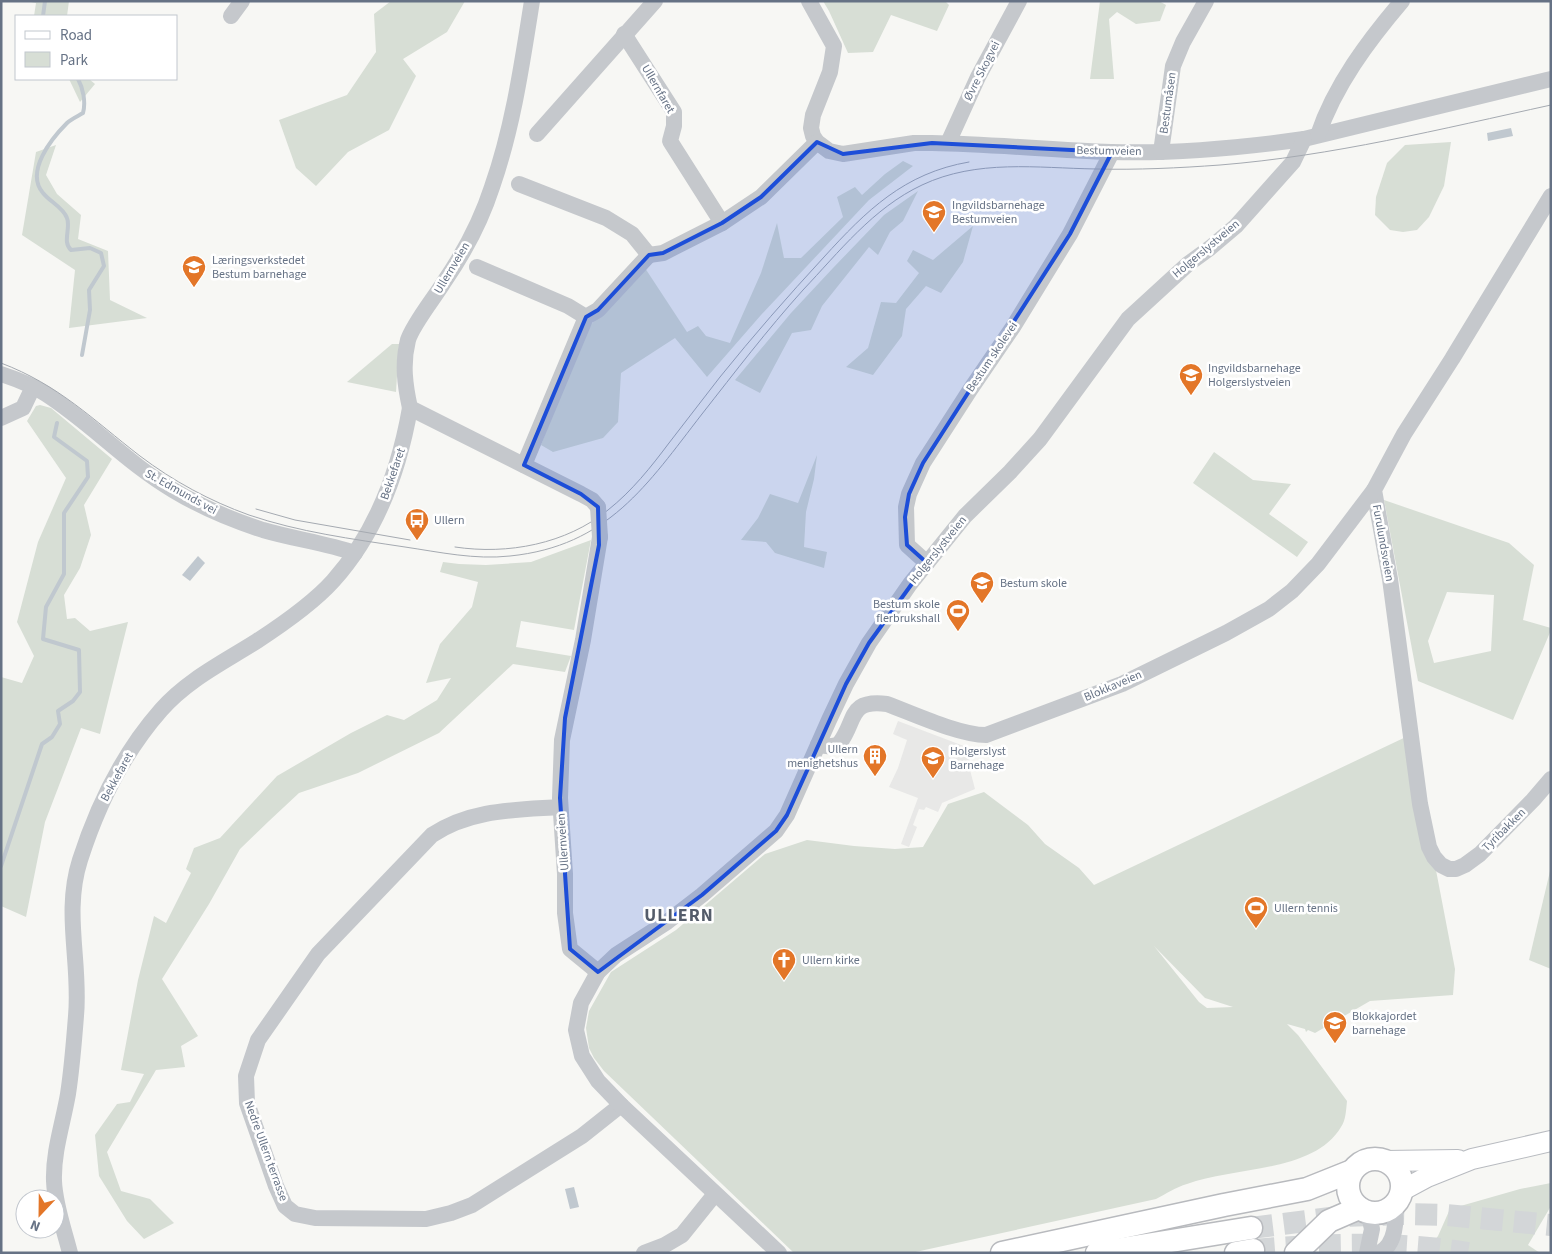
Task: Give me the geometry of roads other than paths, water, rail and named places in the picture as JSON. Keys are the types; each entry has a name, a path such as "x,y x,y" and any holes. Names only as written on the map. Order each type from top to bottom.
{"highway":[{"path":"1002,1253 1224,1205 1307,1190 1352,1172 1363,1162 1378,1159 1391,1165 1400,1177 1398,1198 1382,1212 1363,1210 1339,1216 1329,1221 1296,1253"},
{"path":"1352,1172 1348,1187 1353,1202 1363,1210"},
{"path":"1097,1253 1251,1228"}],"main road":[{"path":"1398,1198 1427,1177 1472,1160 1551,1141"},
{"path":"1385,1161 1472,1160"}],"street":[{"path":"231,16 242,1"},
{"name":"Ullernveien","path":"532,1 520,80 508,134 492,189 481,217 460,258 409,338 404,361 404,383 410,408 581,494 592,500 598,507 600,537 584,631 562,740 560,807 565,874 565,913 570,949 598,972"},
{"path":"537,134 655,1"},
{"path":"524,465 586,317 598,310 649,255 663,254 722,223 761,197 817,142 811,128 813,114 830,72 834,46 809,1"},
{"name":"Øvre Skogvei","path":"948,143 978,77 1019,1"},
{"name":"Bestumåsen","path":"1161,152 1173,66 1183,42 1206,1"},
{"name":"Holgerslystveien","path":"598,972 616,954 667,922 702,896 776,831 787,815 846,684 869,643 927,562 965,516 1010,472 1040,439 1128,319 1188,264 1236,226 1293,162 1311,137 1374,35 1402,1"},
{"name":"Ullernfaret","path":"624,34 674,112 674,126 670,141 722,223"},
{"name":"Bestumveien","path":"817,142 829,151 842,154 914,143 948,143 1112,152 1161,152 1234,148 1311,137 1551,79"},
{"name":"Bestum skolevei","path":"927,562 907,545 906,507 916,477 970,390 1013,327 1070,234 1112,152"},
{"path":"519,184 606,218 632,234 649,255"},
{"name":"Furulundsveien","path":"1449,869 1441,865 1434,858 1429,847 1420,804 1390,579 1374,490 1404,434 1551,196"},
{"name":"Ullernveien","path":"477,267 568,306 586,317"},
{"name":"St. Edmunds vei","path":"1,374 32,387 67,409 138,468 174,491 213,511 272,532 355,553"},
{"path":"1,418 23,408 32,387"},
{"name":"Bekkefaret","path":"70,1253 54,1181 55,1164 68,1094 77,1008 72,907 80,862 94,823 105,796 122,764 140,736 162,708 192,683 260,639 310,601 334,580 355,553 384,503 405,437 410,408"},
{"name":"Blokkaveien","path":"818,745 828,747 838,744 854,713 864,705 874,702 887,704 959,730 976,735 986,735 1122,684 1242,624 1276,604 1292,591 1318,564 1374,490"},
{"name":"Tyribakken","path":"1449,869 1465,866 1480,854 1551,779"},
{"name":"Nedre Ullern terrasse","path":"560,807 488,812 446,826 432,835 318,954 271,1021 258,1040 246,1076 247,1103 277,1189 285,1206 295,1214 315,1218 426,1219 451,1213 472,1204 582,1136 621,1105"},
{"path":"598,972 581,1003 576,1030 582,1056 598,1082 779,1253"},
{"path":"644,1253 665,1245 682,1235 715,1194"},
{"path":"1379,1253 1384,1251 1392,1236 1398,1198"},
{"path":"1363,1210 1372,1229 1367,1253"}],"waterway":[{"path":"43,15 45,1"},
{"path":"78,80 84,95 83,113 69,122 54,138 42,156 37,175 38,185 43,193 63,211 67,218 68,247 71,250 90,248 101,253 104,266 89,290 90,310 82,355"},
{"path":"1,866 42,744 52,737 60,724 58,711 73,701 80,692 79,650 43,639 46,607 64,574 64,513 88,477 87,461 54,437 57,423"}],"tunnel":[{"path":"1251,1228 1346,1216 1400,1214 1447,1215 1551,1225"},
{"path":"1253,1250 1307,1246 1387,1245 1468,1253"}],"tram line":[{"path":"1,363 22,372 58,392 140,456 192,490 249,515 306,530 365,541 457,555 510,556 544,550 574,540 622,508 663,465 764,336 830,261 872,218 904,195 922,185 964,171 986,168 1142,169 1262,161 1386,141 1551,105"},
{"path":"455,547 475,549 516,548 555,539 592,522 625,495 641,478 745,346 797,286 855,224 888,196 906,185 946,167 969,162"},
{"path":"256,509 295,520 410,540"}],"place":[{"name":"Ingvildsbarnehage Bestumveien","path":"934,233"},
{"name":"Læringsverkstedet Bestum barnehage","path":"194,288"},
{"name":"Ingvildsbarnehage Holgerslystveien","path":"1191,396"},
{"name":"Ullern","path":"417,541"},
{"name":"Bestum skole","path":"982,604"},
{"name":"Bestum skole flerbrukshall","path":"958,632"},
{"name":"Ullern menighetshus","path":"875,777"},
{"name":"Holgerslyst Barnehage","path":"933,779"},
{"name":"Ullern tennis","path":"1256,929"},
{"name":"Ullern kirke","path":"784,981"},
{"name":"Blokkajordet barnehage","path":"1335,1044"}],"district":[{"name":"ULLERN","path":"679,915"}]}
